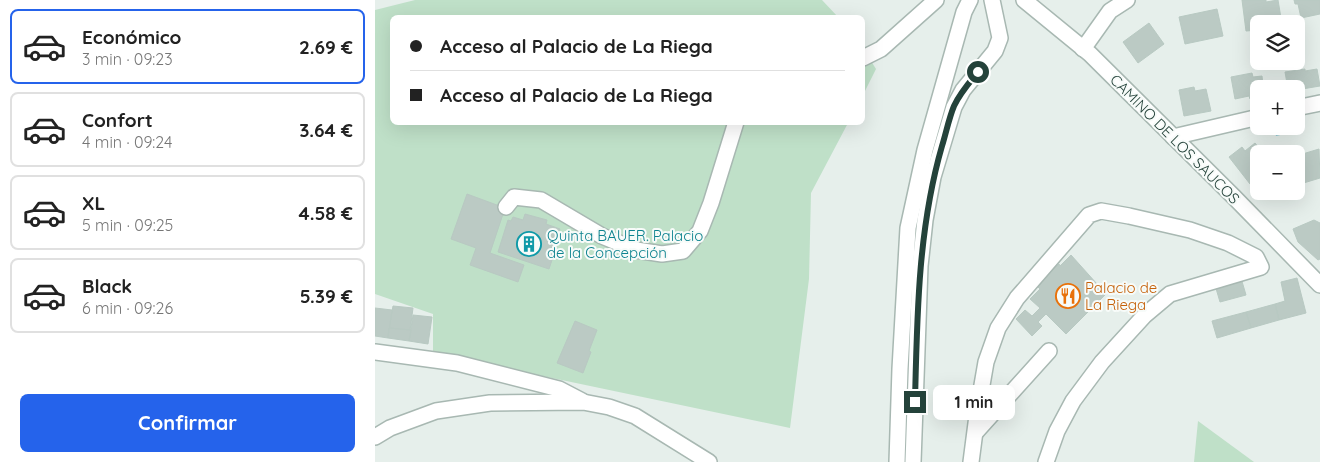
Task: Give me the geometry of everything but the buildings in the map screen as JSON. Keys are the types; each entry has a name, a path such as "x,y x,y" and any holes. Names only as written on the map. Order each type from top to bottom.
{"street":[{"path":"865,57 881,49 936,0"},
{"path":"897,462 908,228 925,150 964,12 970,0"},
{"path":"913,462 919,284 925,220 933,177 954,107 963,90 995,51 1000,38 992,0"},
{"name":"CAMINO DE LOS SAUCOS","path":"1024,0 1083,49 1318,279"},
{"path":"1083,49 1109,11 1127,0"},
{"path":"1305,106 1320,103"},
{"path":"1173,137 1250,119"},
{"path":"506,207 514,197 541,200 603,236 636,250 662,254 683,250 700,231 711,204 734,125"},
{"path":"971,462 976,432 977,408 986,362 998,328 1017,298 1089,215 1101,211 1190,230 1228,243 1256,257 1261,267 1170,294 1145,315 1102,362 1073,401 1057,431 1046,462"},
{"path":"976,432 1049,351"},
{"path":"375,352 457,363 559,389 583,402"},
{"path":"375,437 390,428 436,411 490,403 583,402 609,407 635,416 709,462"}],"green space":[{"path":"415,0 822,0 836,15 390,15 390,125 847,125 811,193 809,279 790,428 433,353 433,314 375,294 375,10"},
{"path":"865,51 876,69 865,91"},
{"path":"1198,421 1254,462 1194,462"}],"place":[{"name":"Quinta BAUER. Palacio de la Concepción","path":"529,244"},
{"name":"Palacio de La Riega","path":"1068,296"}],"route":[{"path":"915,402 920,266 925,220 933,177 954,107 963,90 978,72"}]}
